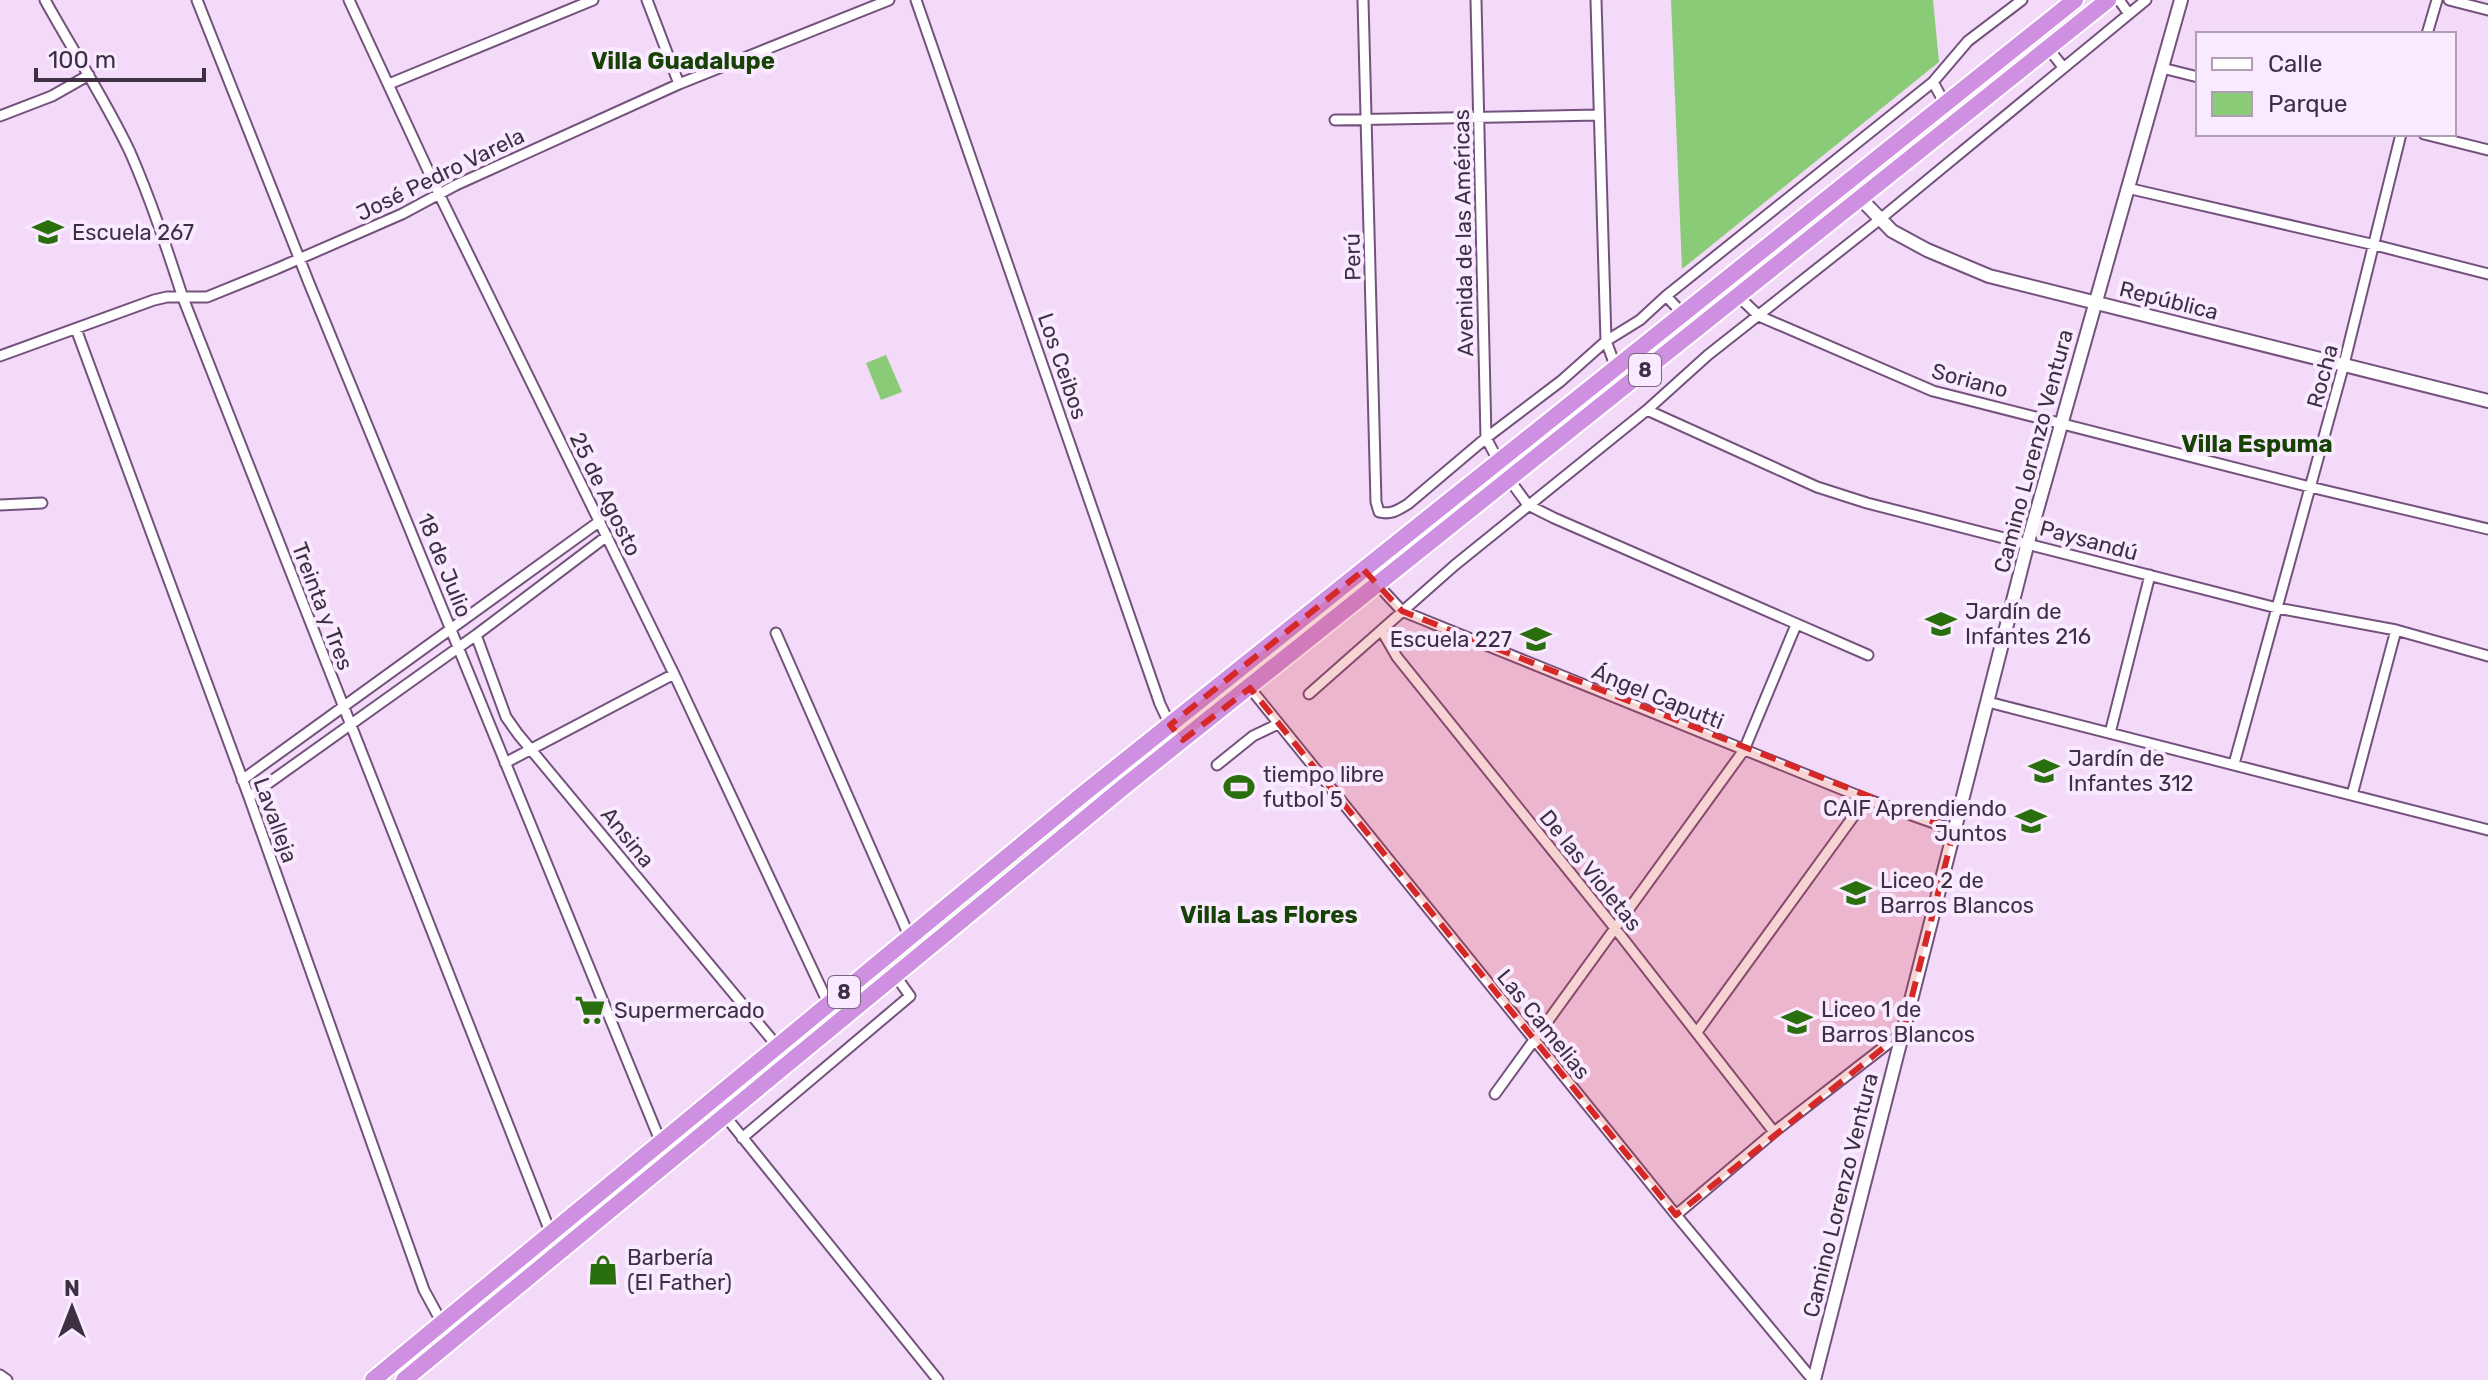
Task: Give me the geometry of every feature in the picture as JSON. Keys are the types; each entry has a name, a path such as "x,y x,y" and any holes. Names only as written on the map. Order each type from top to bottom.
{"highway":[{"name":"8","path":"373,1380 1170,725 2075,0"},
{"name":"8","path":"408,1379 1183,740 2108,0"}],"street":[{"name":"Treinta y Tres","path":"45,0 129,150 152,205 183,298 551,1234"},
{"name":"18 de Julio","path":"197,0 661,1143"},
{"name":"25 de Agosto","path":"349,0 439,194 674,674 829,1005"},
{"path":"389,84 593,0"},
{"path":"647,0 679,84"},
{"name":"José Pedro Varela","path":"0,356 154,300 207,297 402,214 679,84 889,0"},
{"name":"Los Ceibos","path":"916,0 1160,704 1170,725 1183,740"},
{"name":"Perú","path":"1363,0 1376,502 1379,512 1395,512 1408,504 1486,438"},
{"name":"Avenida de las Américas","path":"1476,0 1486,438 1499,462"},
{"path":"1596,0 1606,341 1616,368"},
{"path":"1486,438 1561,381 1606,341 1640,320 1933,82 1968,41 2009,4 2022,0"},
{"path":"2119,0 2129,14"},
{"path":"1309,694 1402,611 1647,410 1708,355 1879,220 2146,0"},
{"name":"Camino Lorenzo Ventura","path":"1813,1380 2028,542 2181,0"},
{"path":"2428,32 2437,0"},
{"path":"2449,0 2488,10"},
{"path":"2048,48 2063,67"},
{"path":"2162,68 2196,76"},
{"path":"0,116 52,96 89,75"},
{"path":"1933,82 1945,104"},
{"path":"1335,120 1599,115"},
{"name":"Rocha","path":"2234,764 2344,364 2401,136"},
{"path":"2432,136 2488,150"},
{"path":"2127,188 2488,274"},
{"name":"República","path":"1860,198 1892,231 1927,250 1989,276 2488,401"},
{"path":"1666,296 1683,314"},
{"name":"Soriano","path":"1738,296 1759,316 1933,391 2488,529"},
{"name":"Lavalleja","path":"76,329 249,797 424,1290 442,1323"},
{"name":"Paysandú","path":"1647,410 1829,491 2277,608 2396,630 2488,656"},
{"path":"1509,479 1528,505 1868,655"},
{"path":"0,505 42,503"},
{"path":"242,780 600,521"},
{"path":"249,797 476,635 607,536"},
{"name":"Ángel Caputti","path":"1364,570 1402,611 1866,799 1954,830"},
{"path":"2110,733 2150,575"},
{"path":"1495,1094 1744,750 1796,625"},
{"path":"2352,795 2396,630"},
{"name":"De las Violetas","path":"1382,631 1397,657 1774,1132"},
{"path":"776,633 910,938"},
{"name":"Ansina","path":"476,635 506,717 778,1047"},
{"path":"505,763 674,674"},
{"name":"Las Camelias","path":"1250,688 1813,1380"},
{"path":"1988,702 2488,830"},
{"path":"1217,765 1253,736 1278,724"},
{"path":"1697,1032 1866,799"},
{"path":"742,1138 910,996 895,975"},
{"path":"1676,1215 1774,1132 1903,1032"},
{"path":"726,1117 938,1380"},
{"path":"396,1361 408,1379"},
{"path":"0,1375 7,1380"}],"highlighted area":[{"path":"1364,570 1402,611 1954,830 1903,1032 1676,1215 1250,688 1183,740 1170,725"}],"green space":[{"path":"1671,0 1933,0 1939,62 1682,269"},
{"path":"886,355 902,392 881,400 866,363"},
{"path":"1347,596 1342,605 1208,708 1208,704 1337,600"},
{"path":"1144,755 1021,861 420,1357 500,1290 551,1242"}],"place":[{"name":"Escuela 267","path":"48,232"},
{"name":"Jardín de Infantes 216","path":"1941,624"},
{"name":"Escuela 227","path":"1536,639"},
{"name":"Jardín de Infantes 312","path":"2044,771"},
{"name":"tiempo libre futbol 5","path":"1239,787"},
{"name":"CAIF Aprendiendo Juntos","path":"2031,821"},
{"name":"Liceo 2 de Barros Blancos","path":"1856,893"},
{"name":"Supermercado","path":"590,1010"},
{"name":"Liceo 1 de Barros Blancos","path":"1797,1022"},
{"name":"Barbería (El Father)","path":"603,1270"}],"district":[{"name":"Villa Guadalupe","path":"683,61"},
{"name":"Villa Espuma","path":"2257,444"},
{"name":"Villa Las Flores","path":"1269,915"}]}
